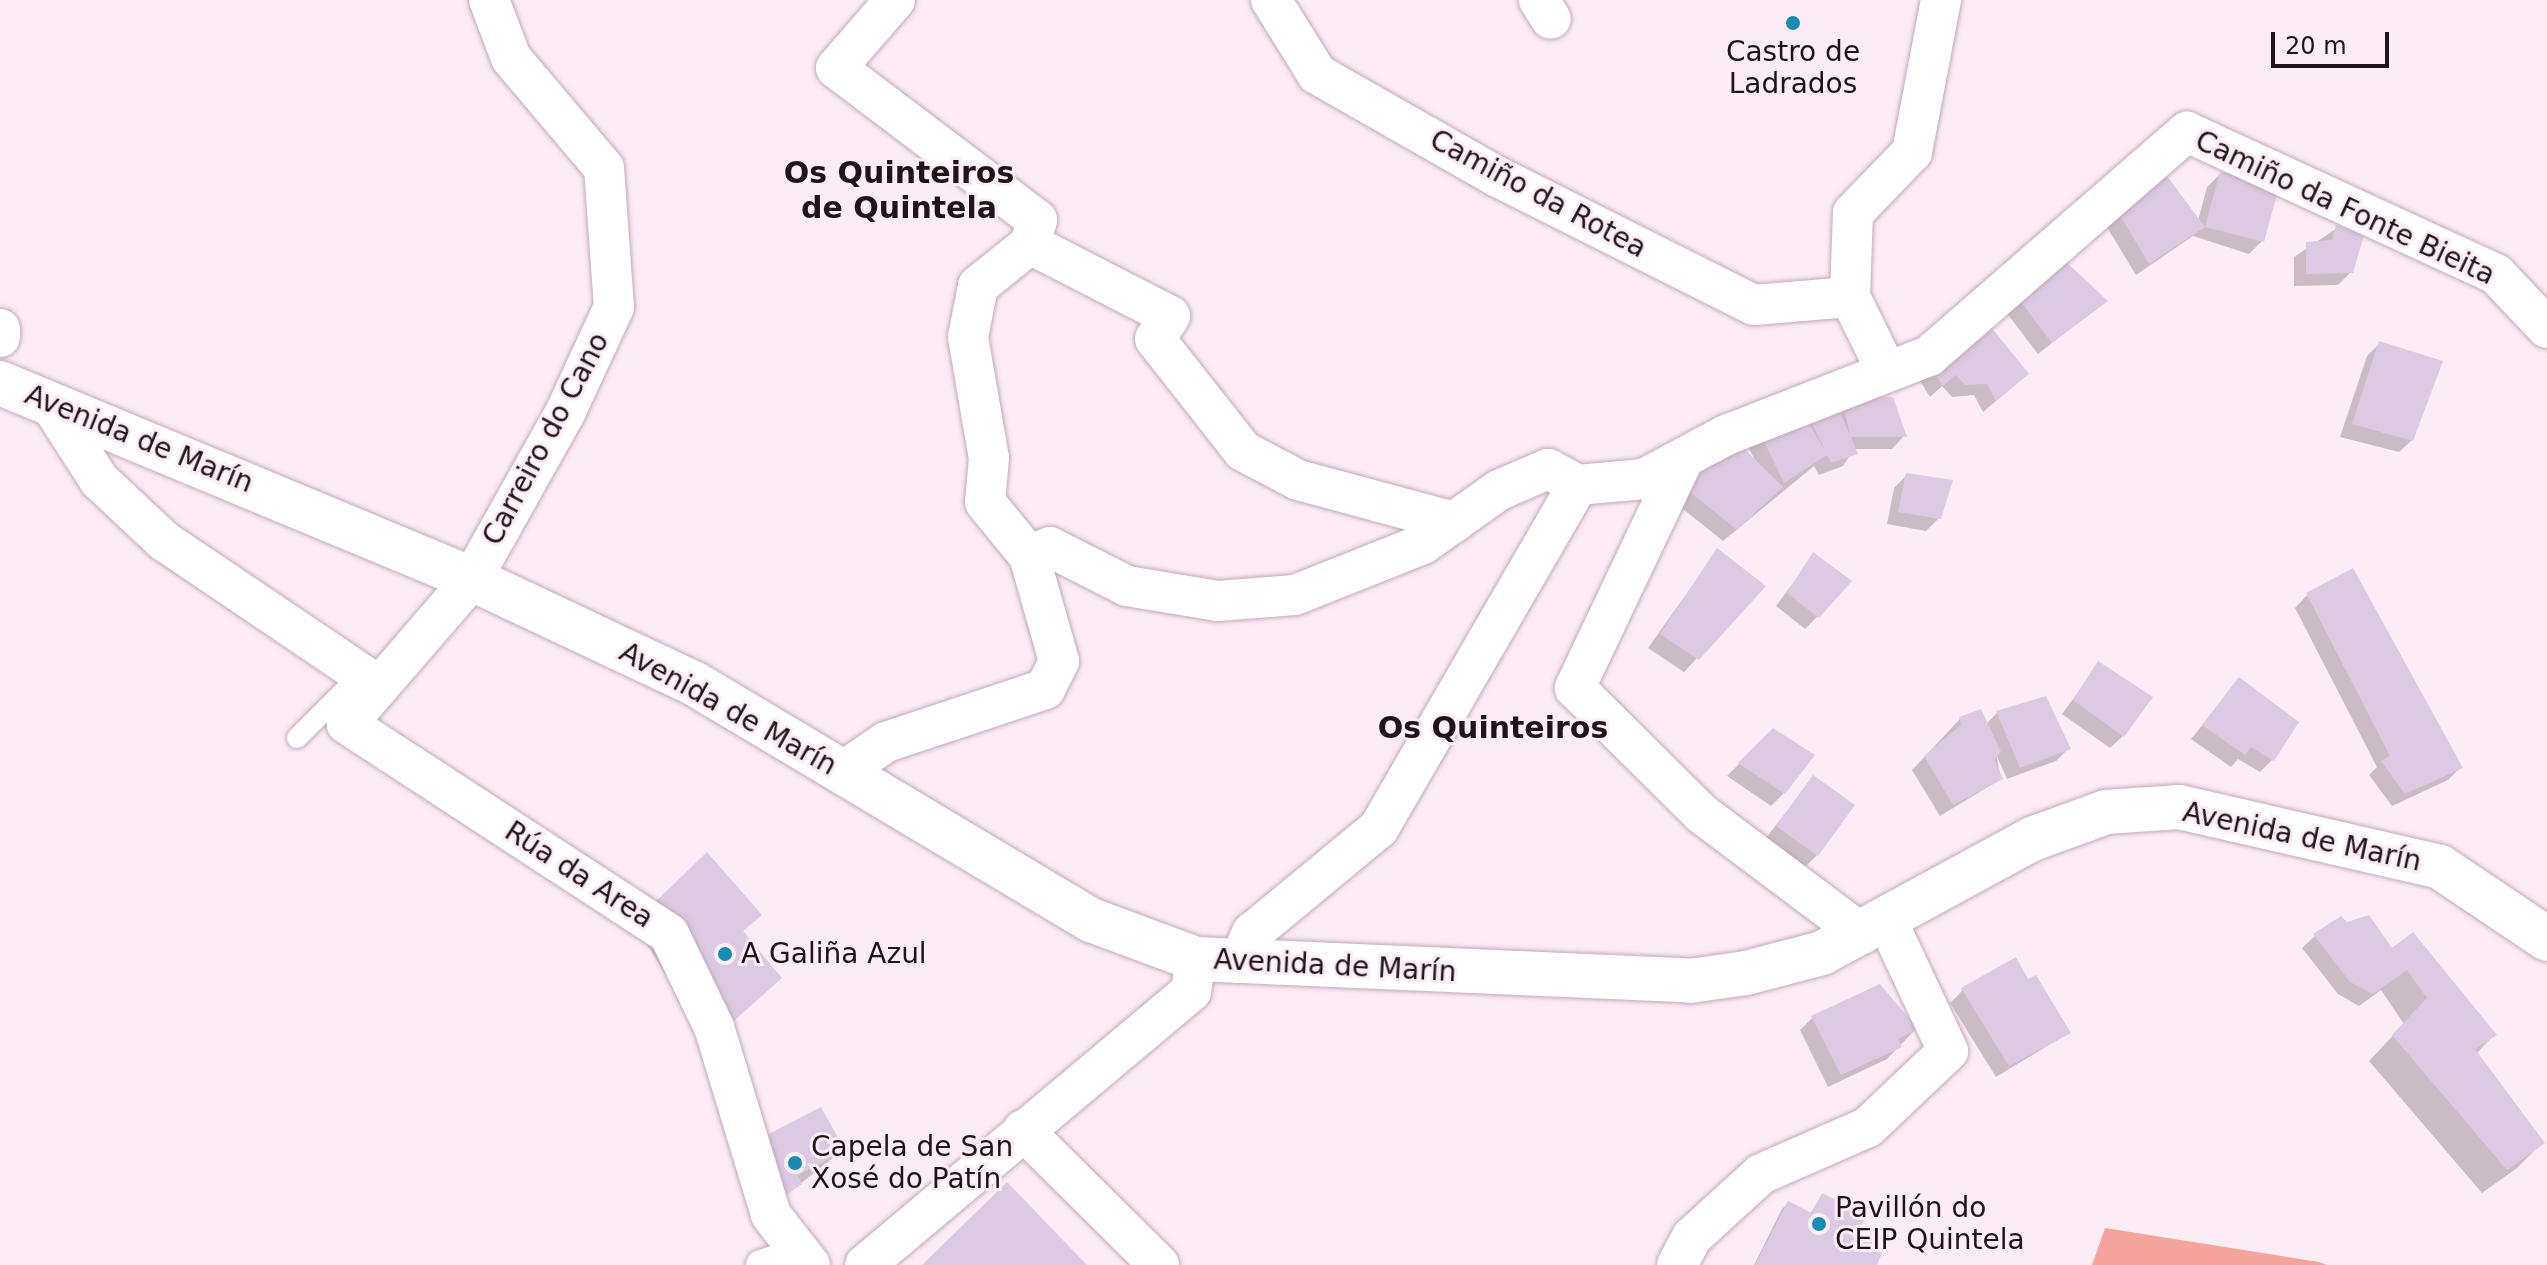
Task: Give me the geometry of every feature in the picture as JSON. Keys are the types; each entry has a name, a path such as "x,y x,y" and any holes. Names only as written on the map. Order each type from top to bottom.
{"main road":[{"name":"Avenida de Marín","path":"0,383 472,579 695,684 1091,920 1196,959 1690,981 1822,953 1874,928 2032,839 2106,812 2179,807 2440,867 2547,939"}],"street":[{"name":"Carreiro do Cano","path":"472,579 565,413 614,307 604,168 511,58 489,0"},
{"path":"842,772 886,742 1045,689 1059,661 1029,556 985,502 989,458 968,337 978,286 1030,244 1037,220 836,68 895,0"},
{"name":"Camiño da Rotea","path":"1271,0 1317,74 1496,176 1754,305 1850,297"},
{"path":"1885,368 1850,297 1853,213 1912,152 1941,0"},
{"name":"Camiño da Fonte Bieita","path":"1578,485 1644,479 1885,368 1929,356 2187,132 2496,274 2547,328"},
{"path":"1030,244 1170,316 1155,339 1243,451 1298,480 1454,522"},
{"path":"0,329 0,337"},
{"path":"49,402 99,480 164,541 371,680"},
{"path":"1677,1265 1692,1237 1761,1174 1868,1127 1948,1051 1874,928 1702,814 1575,688 1684,458"},
{"path":"1029,556 1050,547 1127,586 1233,600 1295,595 1423,544 1499,490 1548,469 1578,485 1379,828 1252,933 1239,963"},
{"name":"Rúa da Area","path":"472,579 371,680 347,724 669,934 714,1027 771,1215 805,1258"},
{"path":"865,1265 1191,991 1196,959"},
{"path":"1023,1130 1159,1265"},
{"path":"761,1265 805,1258"}],"lane":[{"path":"297,738 371,680"}],"shaded area":[{"path":"2105,1228 2319,1262 2327,1265 2092,1265"}],"building":[{"path":"2220,172 2280,183 2264,242 2205,227"},
{"path":"2167,176 2205,227 2149,264 2117,210"},
{"path":"2336,225 2364,235 2353,273 2306,274 2306,242 2332,240"},
{"path":"2065,261 2108,301 2052,343 2017,297"},
{"path":"1987,322 2029,374 1996,401 1987,384 1965,385 1956,375 1943,386 1931,367"},
{"path":"2379,341 2443,361 2413,441 2352,424"},
{"path":"1879,384 1883,397 1893,397 1907,437 1851,437 1858,454 1831,463 1827,455 1784,483 1758,429 1800,409 1825,450 1806,411 1836,404 1850,435 1841,393"},
{"path":"1735,440 1783,487 1737,530 1684,487 1715,449"},
{"path":"1906,473 1953,480 1941,519 1898,512"},
{"path":"1717,548 1766,586 1699,660 1660,634"},
{"path":"1813,552 1852,581 1819,618 1787,593"},
{"path":"2353,568 2463,768 2405,794 2381,761 2390,756 2306,593"},
{"path":"2098,661 2153,697 2124,737 2073,700"},
{"path":"2239,677 2299,722 2274,761 2251,747 2245,755 2202,725"},
{"path":"2046,696 2071,749 2020,768 1996,711"},
{"path":"1981,709 2001,752 1994,759 2003,779 1953,805 1924,756 1961,725 1959,717"},
{"path":"1773,728 1815,755 1785,794 1738,763"},
{"path":"1813,775 1855,805 1818,856 1776,826"},
{"name":"A Galiña Azul","path":"707,852 762,915 743,931 782,978 728,1026 653,904"},
{"path":"2369,915 2392,948 2413,932 2497,1035 2475,1049 2545,1143 2507,1170 2392,1035 2427,998 2407,970 2373,994 2350,982 2313,934 2341,916 2347,922"},
{"path":"2016,957 2028,979 2036,975 2071,1033 2009,1066 1961,988"},
{"path":"1880,984 1918,1029 1898,1039 1902,1047 1841,1075 1811,1016"},
{"name":"Capela de San Xosé do Patín","path":"821,1107 845,1150 798,1175 802,1184 779,1200 761,1138"},
{"path":"1007,1182 1087,1265 922,1265"},
{"name":"Pavillón do CEIP Quintela","path":"1822,1193 1867,1215 1858,1232 1884,1248 1877,1265 1755,1265 1788,1201 1812,1213"}],"place":[{"name":"Castro de Ladrados","path":"1793,23"},
{"name":"A Galiña Azul","path":"725,954"},
{"name":"Capela de San Xosé do Patín","path":"795,1163"},
{"name":"Pavillón do CEIP Quintela","path":"1819,1224"}],"district":[{"name":"Os Quinteiros de Quintela","path":"899,190"},
{"name":"Os Quinteiros","path":"1493,728"}]}
